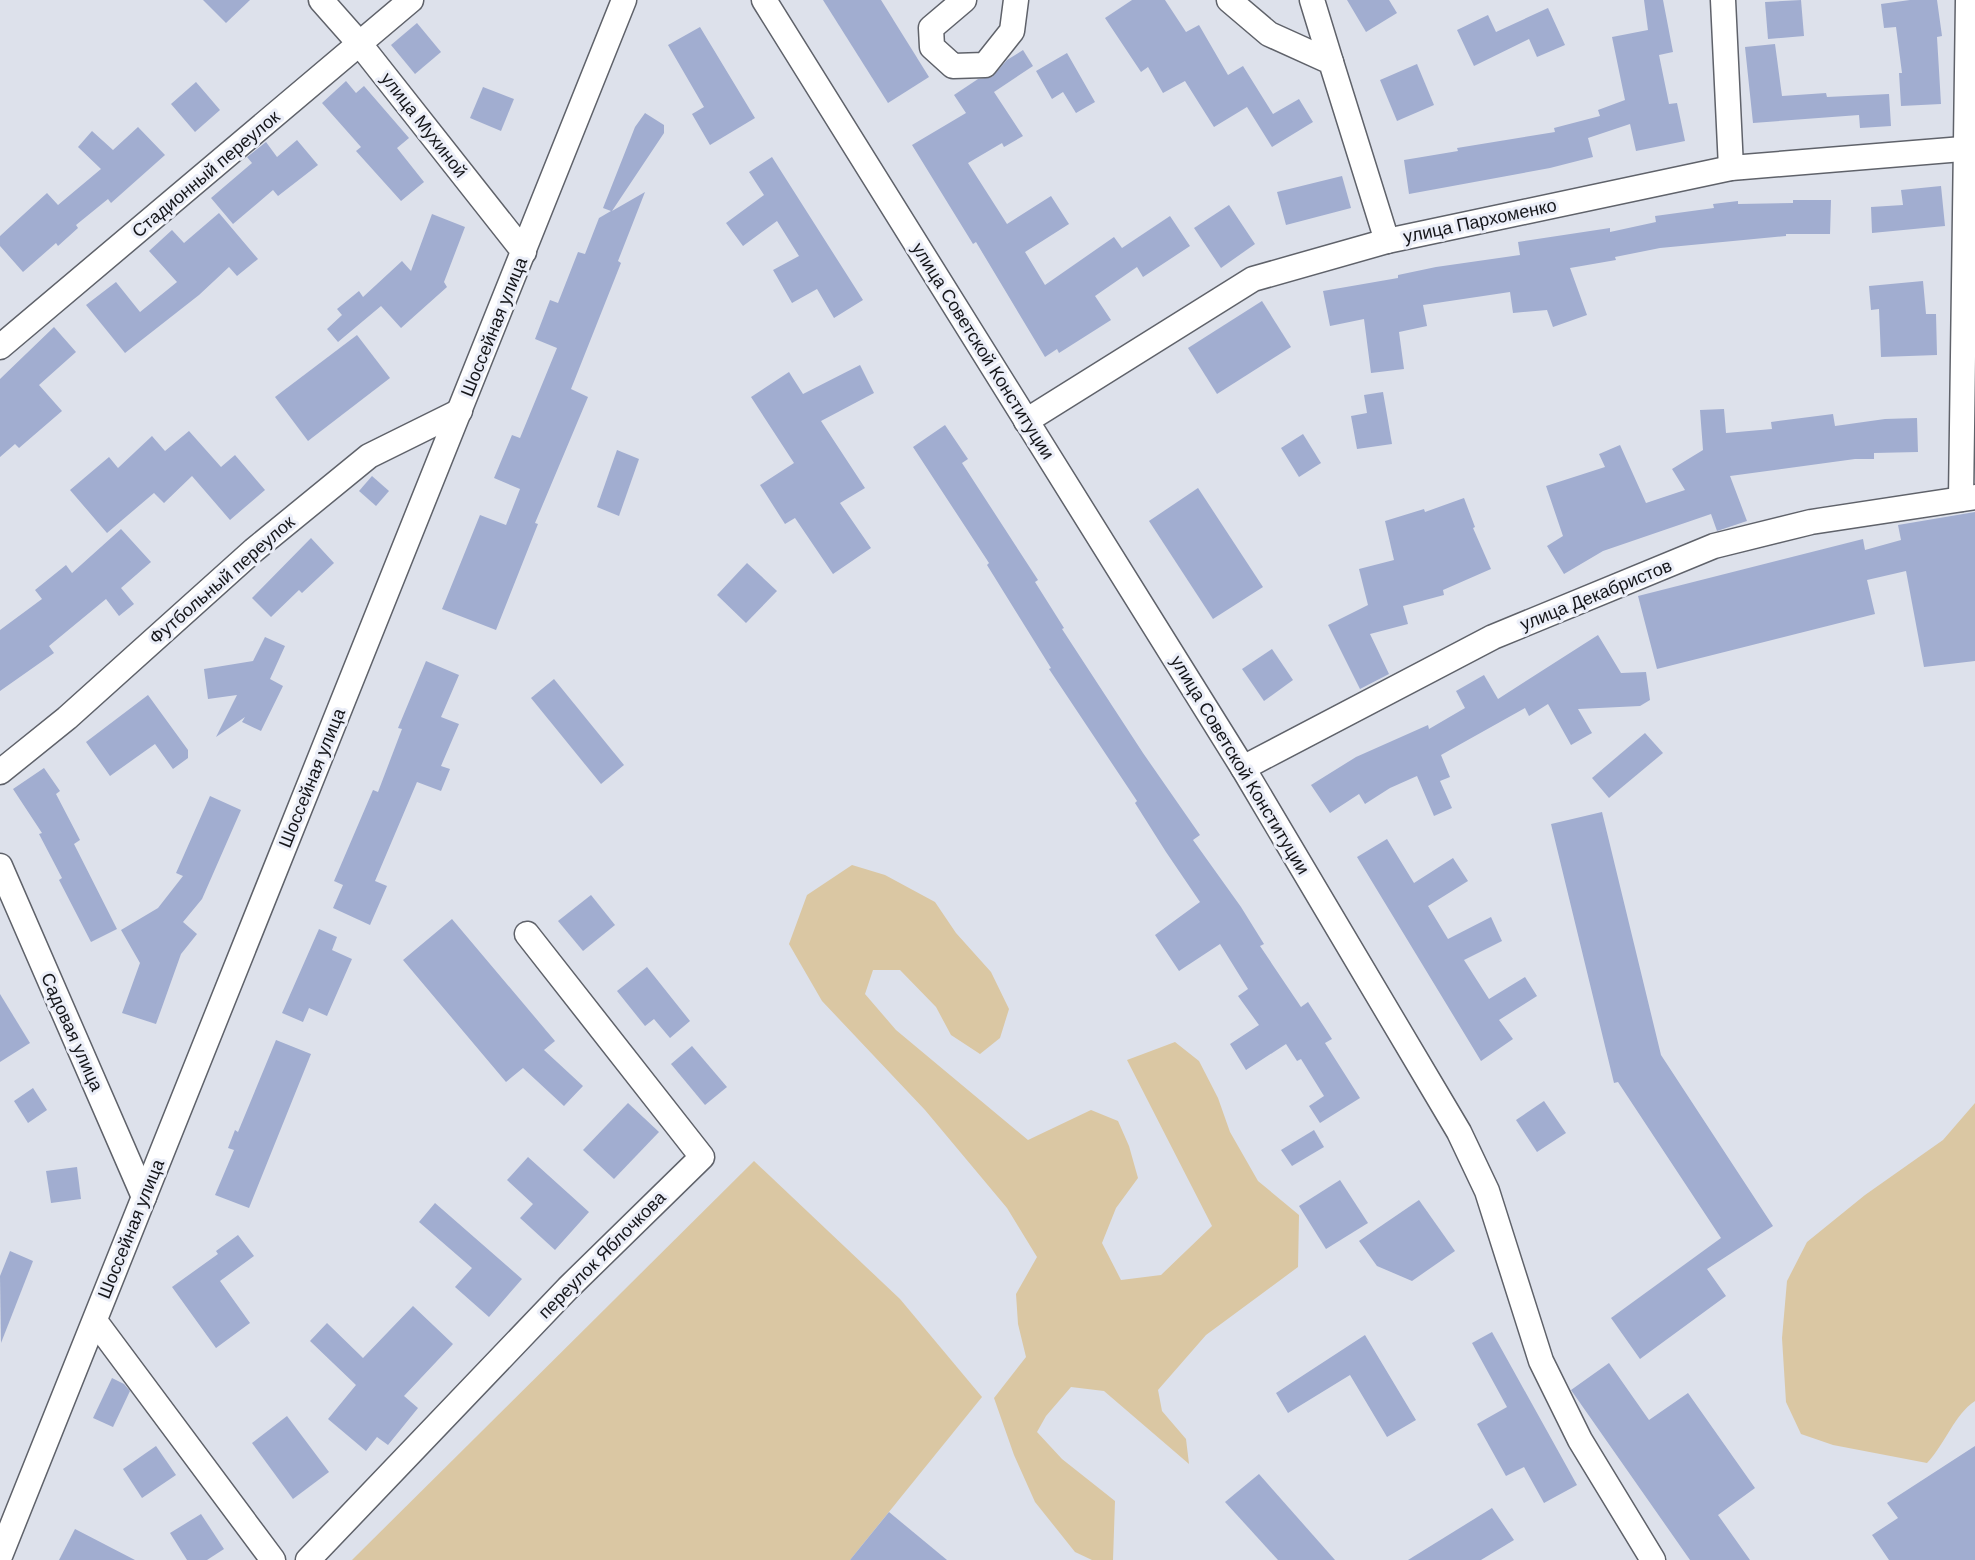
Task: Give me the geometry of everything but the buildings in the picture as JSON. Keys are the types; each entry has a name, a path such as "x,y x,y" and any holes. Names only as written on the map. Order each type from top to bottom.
{"street":[{"name":"улица Мухиной","path":"321,0 360,44 524,252"},
{"name":"Стадионный переулок","path":"0,347 411,0"},
{"name":"Шоссейная улица","path":"0,1556 624,0"},
{"name":"улица Советской Конституции","path":"764,0 1243,768 1459,1132 1487,1191 1541,1361 1580,1440 1653,1560"},
{"path":"964,0 931,28 932,47 953,66 985,65 1012,31 1016,0"},
{"path":"1229,0 1269,34 1331,62"},
{"path":"1312,0 1387,241"},
{"path":"1723,0 1731,168"},
{"path":"1968,0 1970,148 1968,498"},
{"name":"улица Пархоменко","path":"1026,421 1253,279 1387,241 1731,168 1970,148"},
{"name":"Футбольный переулок","path":"0,772 66,718 254,550 369,456 460,411"},
{"name":"улица Декабристов","path":"1243,768 1493,637 1714,546 1811,522 1968,498"},
{"name":"Садовая улица","path":"0,866 144,1197"},
{"name":"переулок Яблочкова","path":"308,1560 568,1288 702,1157 527,934"},
{"path":"94,1321 273,1560"}],"shaded area":[{"path":"852,865 885,875 935,902 956,933 991,972 1009,1009 1000,1038 980,1054 951,1035 936,1007 900,970 873,970 865,994 896,1030 1028,1140 1091,1110 1118,1121 1129,1146 1138,1178 1116,1208 1102,1243 1121,1280 1161,1275 1212,1226 1127,1060 1175,1042 1199,1061 1218,1098 1230,1132 1258,1181 1299,1215 1298,1267 1206,1335 1158,1390 1162,1411 1186,1439 1189,1464 1104,1391 1071,1387 1046,1416 1037,1432 1062,1459 1115,1501 1113,1560 1092,1560 1075,1552 1035,1502 1014,1455 994,1398 1026,1357 1018,1324 1016,1294 1037,1257 1007,1208 925,1110 822,1001 789,944 807,895"},
{"path":"1975,1103 1975,1401 1961,1414 1927,1463 1833,1445 1801,1434 1786,1402 1782,1338 1787,1281 1807,1242 1865,1195 1943,1140"},
{"path":"754,1161 900,1299 982,1397 850,1560 352,1560"}]}
